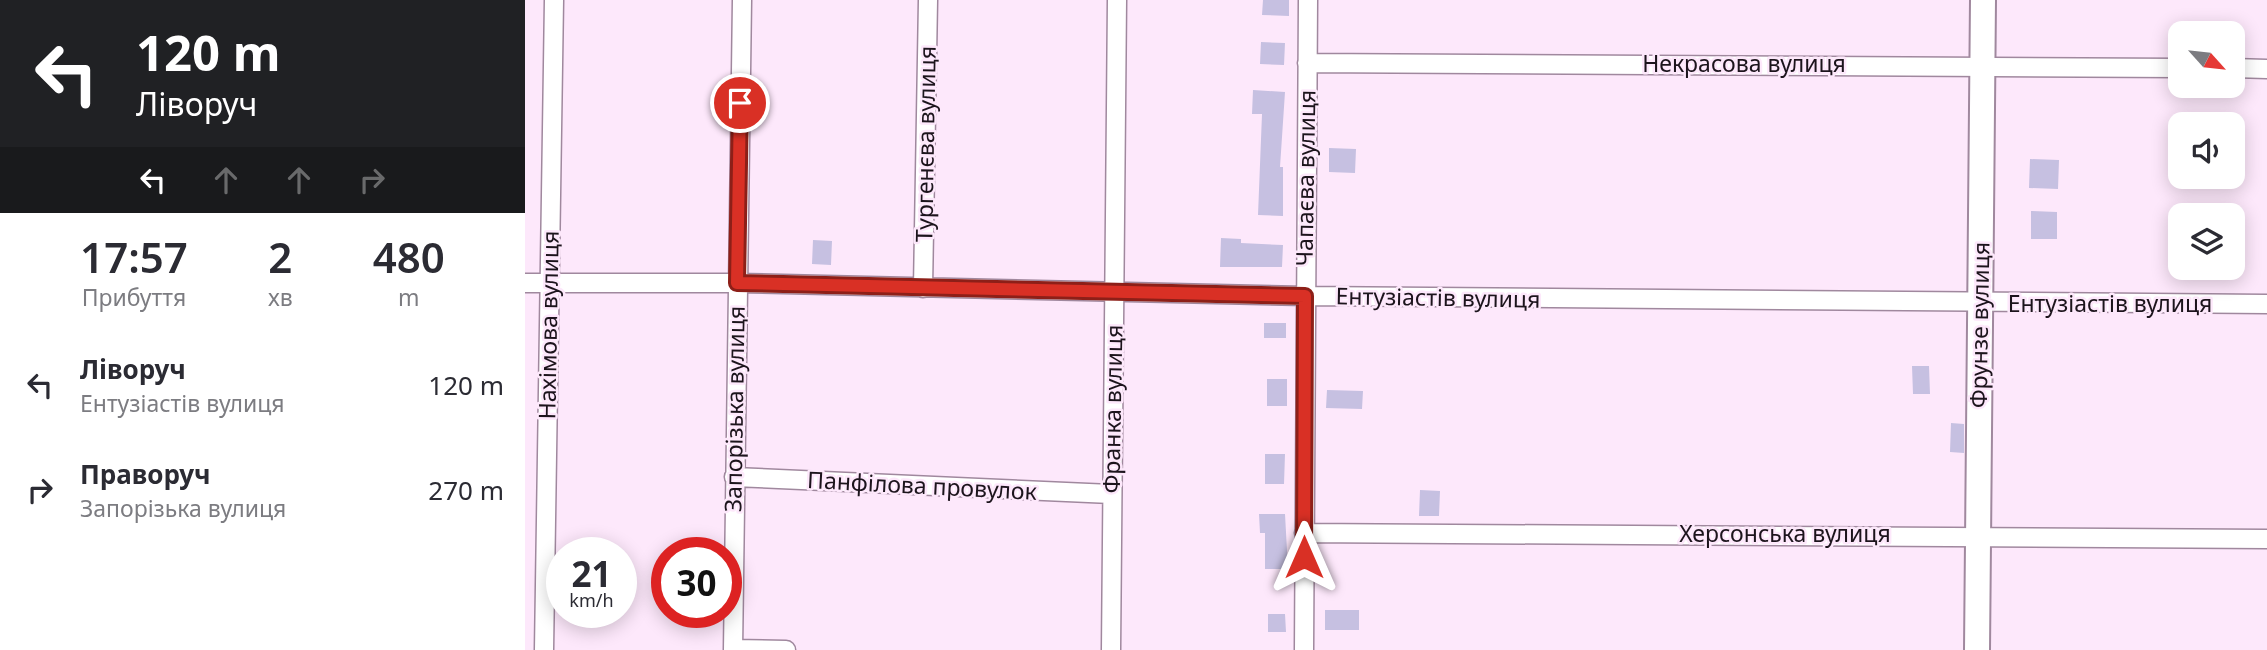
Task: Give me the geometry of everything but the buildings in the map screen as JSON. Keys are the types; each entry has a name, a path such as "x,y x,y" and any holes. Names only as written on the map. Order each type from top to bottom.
{"street":[{"name":"Нахімова вулиця","path":"544,650 554,0"},
{"name":"Запорізька вулиця","path":"733,649 742,0"},
{"name":"Тургенєва вулиця","path":"923,288 928,0"},
{"name":"Франка вулиця","path":"1111,650 1117,0"},
{"name":"Чапаєва вулиця","path":"1304,650 1308,0"},
{"name":"Фрунзе вулиця","path":"1977,650 1983,0"},
{"name":"Некрасова вулиця","path":"1307,63 2168,68"},
{"path":"2245,68 2267,69"},
{"name":"Ентузіастів вулиця","path":"525,283 737,283 1305,296 1981,304 2267,304"},
{"name":"Панфілова провулок","path":"734,477 1111,494"},
{"name":"Херсонська вулиця","path":"1304,533 1978,535 2267,539"},
{"path":"733,649 786,650"}],"route":[{"path":"740,103 737,283 1305,296 1304,557"}]}
